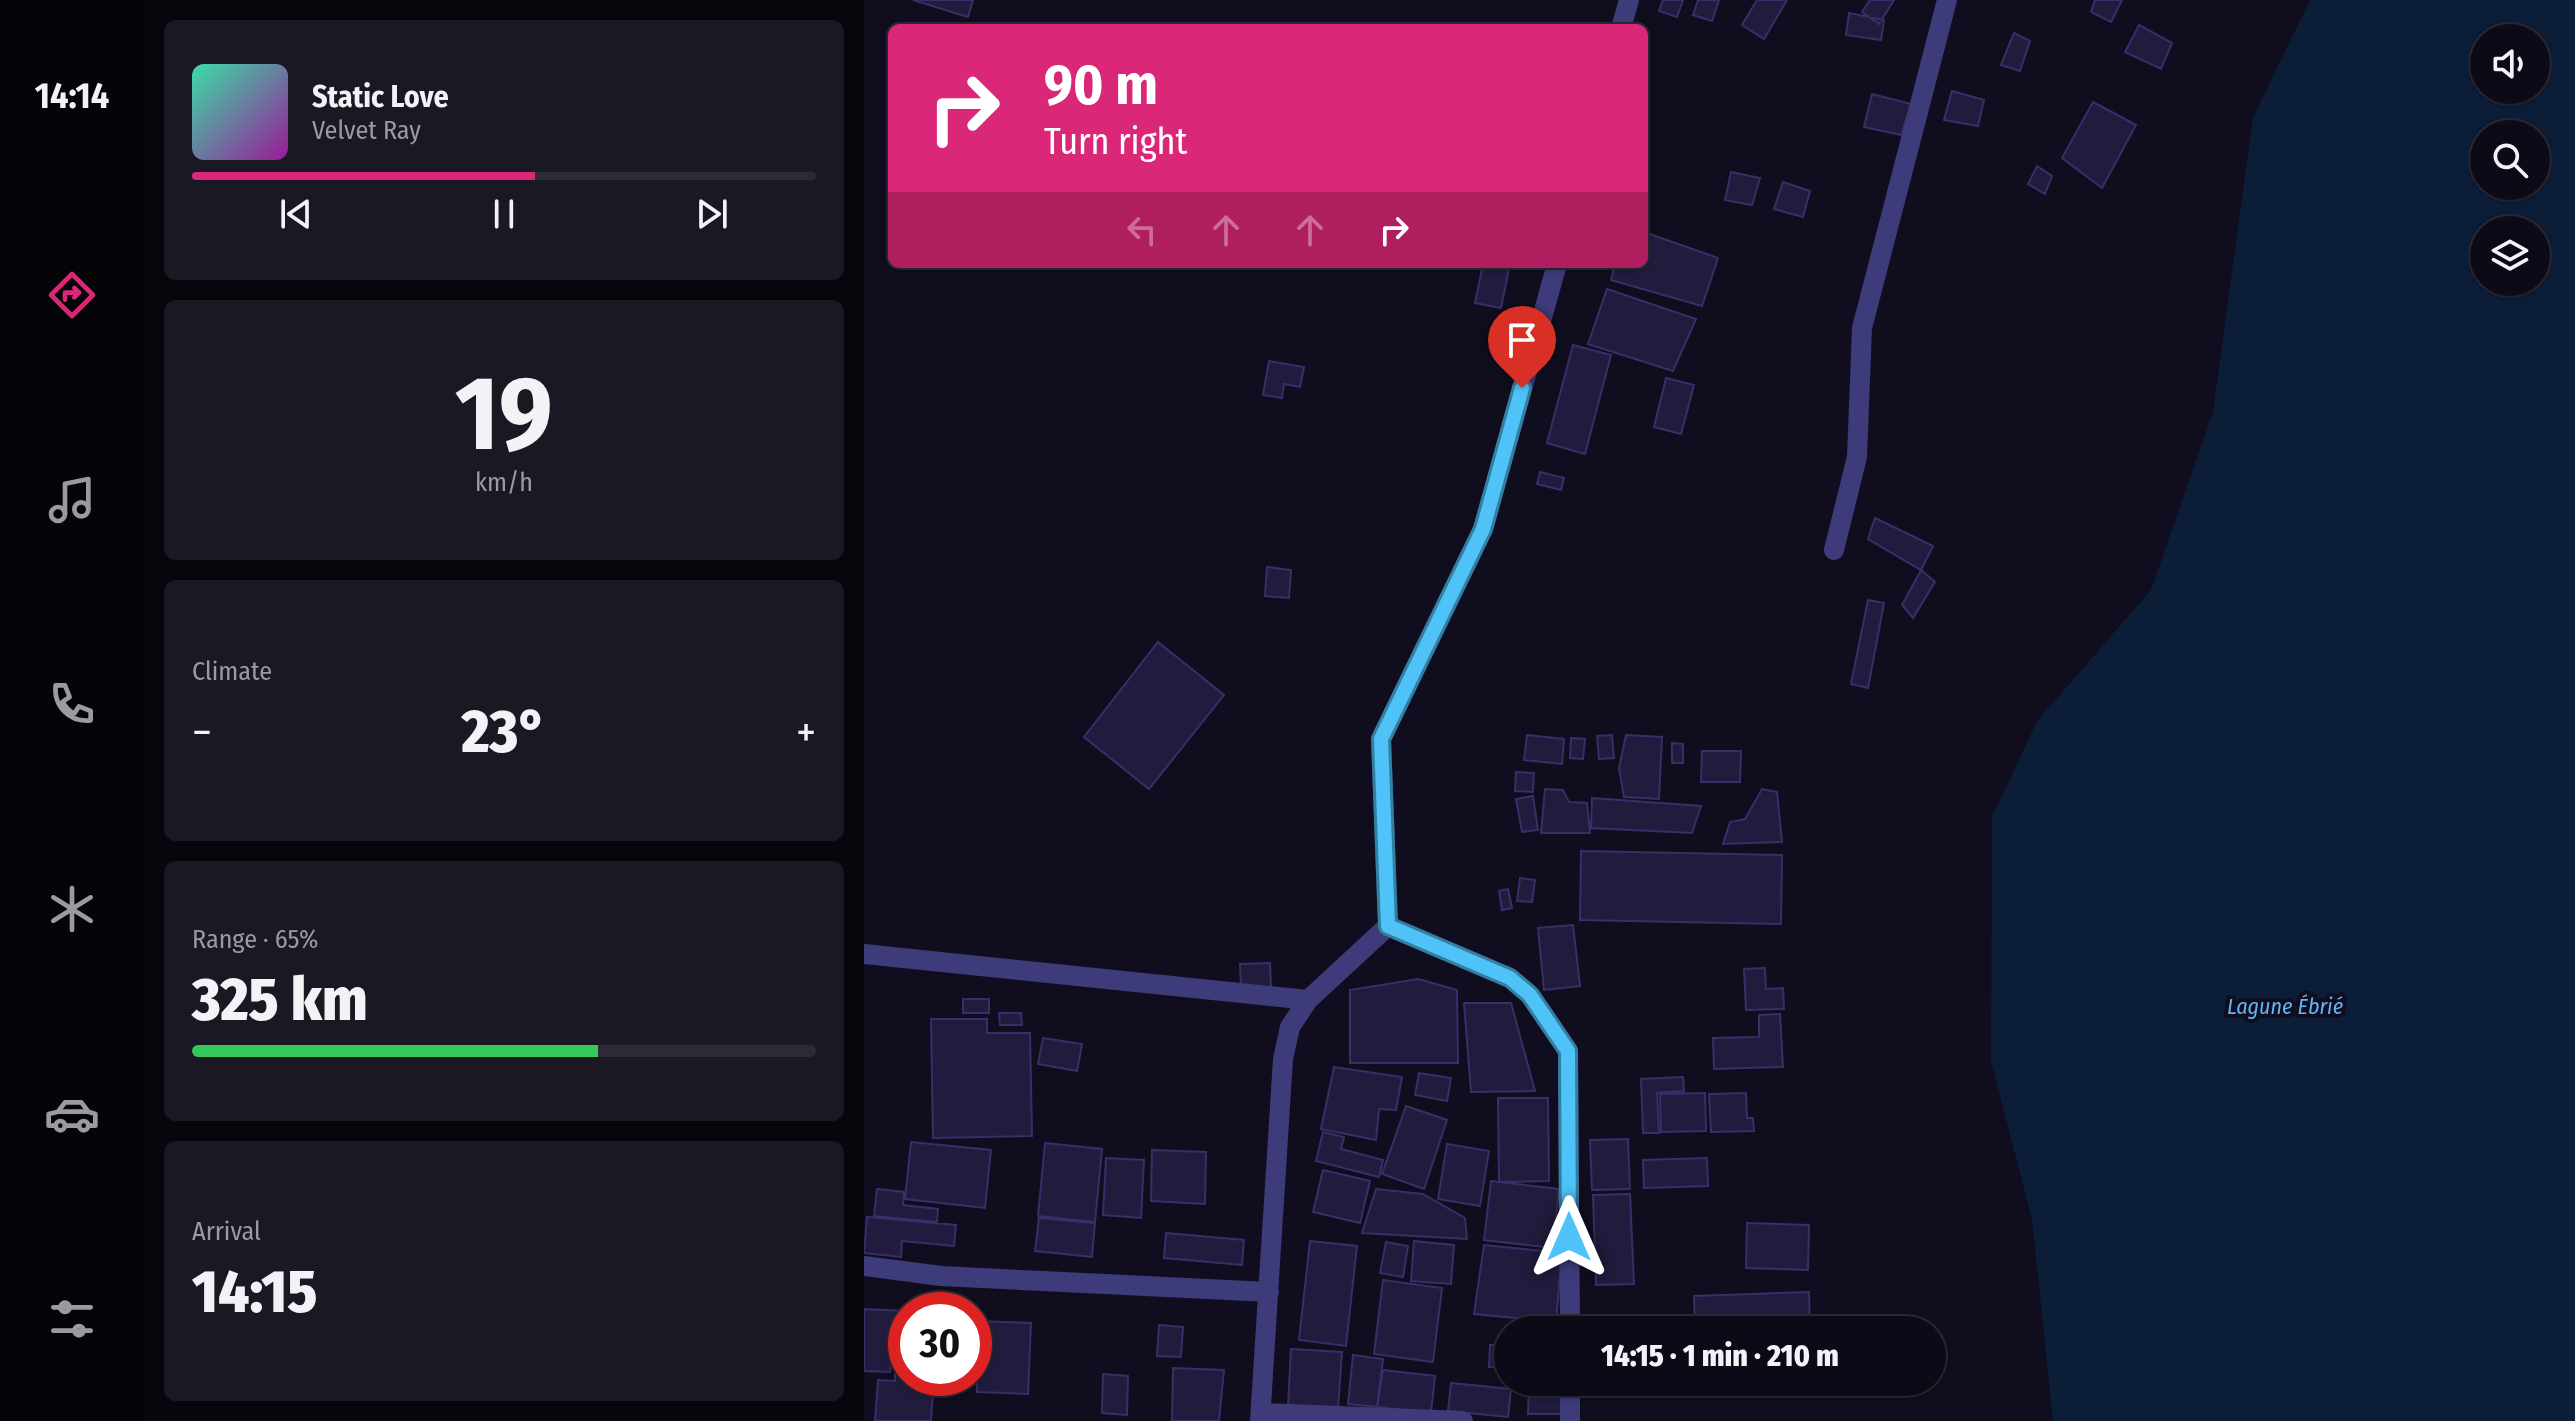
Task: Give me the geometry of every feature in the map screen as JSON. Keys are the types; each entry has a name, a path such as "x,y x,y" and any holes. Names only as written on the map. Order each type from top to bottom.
{"street":[{"path":"1622,24 1629,0"},
{"path":"1834,550 1857,457 1862,328 1947,0"},
{"path":"1463,1421 1261,1417 1283,1059 1290,1027 1308,1000 1388,926 1381,739 1483,529 1556,268"},
{"path":"1388,926 1510,978 1530,995 1568,1051 1570,1316"},
{"path":"864,954 1308,1000"},
{"path":"864,1266 941,1276 1269,1292"},
{"path":"1570,1396 1570,1421"}],"water":[{"name":"Lagune Ébrié","path":"2310,0 2575,0 2575,1421 2053,1421 2032,1219 1991,1061 1992,817 2037,721 2151,590 2213,412 2253,117"}],"building":[{"path":"913,0 973,0 968,17"},
{"path":"1663,0 1683,0 1677,17 1659,11"},
{"path":"1698,0 1719,0 1712,21 1693,15"},
{"path":"1757,0 1787,0 1764,39 1742,25"},
{"path":"1870,0 1894,0 1879,24 1862,12"},
{"path":"2095,0 2122,0 2111,22 2091,12"},
{"path":"1849,13 1884,20 1881,40 1846,35"},
{"path":"2139,25 2172,43 2161,69 2125,52"},
{"path":"2014,33 2030,41 2020,71 2001,65"},
{"path":"1952,91 1984,100 1978,126 1944,120"},
{"path":"1872,94 1911,104 1901,135 1864,127"},
{"path":"2093,102 2136,125 2102,188 2062,158"},
{"path":"2037,166 2052,176 2045,194 2028,184"},
{"path":"1731,172 1760,178 1752,205 1725,200"},
{"path":"1783,182 1810,191 1803,217 1774,209"},
{"path":"1648,233 1718,258 1702,306 1611,280 1614,268 1648,268"},
{"path":"1482,268 1509,268 1501,308 1475,303"},
{"path":"1607,289 1696,319 1673,371 1588,344"},
{"path":"1573,345 1611,355 1585,454 1547,443"},
{"path":"1269,361 1304,367 1300,387 1284,384 1282,398 1263,395"},
{"path":"1666,378 1694,385 1681,434 1654,427"},
{"path":"1540,472 1564,478 1561,490 1537,484"},
{"path":"1875,518 1933,546 1921,570 1868,539"},
{"path":"1267,567 1291,570 1289,598 1265,596"},
{"path":"1921,570 1935,582 1913,618 1902,605"},
{"path":"1868,600 1884,603 1868,688 1851,684"},
{"path":"1158,642 1224,695 1149,789 1084,737"},
{"path":"1527,735 1564,739 1562,764 1524,760"},
{"path":"1612,735 1614,758 1599,759 1597,736"},
{"path":"1626,735 1662,737 1659,799 1624,797 1619,768"},
{"path":"1571,738 1585,739 1583,759 1570,758"},
{"path":"1672,743 1683,744 1683,763 1672,763"},
{"path":"1702,751 1741,751 1740,782 1701,782"},
{"path":"1516,772 1534,773 1533,792 1515,791"},
{"path":"1545,789 1563,790 1569,802 1587,803 1590,833 1541,833"},
{"path":"1762,789 1777,792 1782,842 1723,844 1730,822 1745,819"},
{"path":"1533,796 1538,830 1522,832 1516,799"},
{"path":"1592,798 1701,806 1692,833 1591,828"},
{"path":"1581,851 1782,855 1781,924 1580,920"},
{"path":"1520,878 1535,880 1532,902 1517,901"},
{"path":"1508,889 1512,908 1502,910 1499,891"},
{"path":"1573,925 1580,986 1544,990 1538,928"},
{"path":"1270,963 1271,987 1241,988 1240,964"},
{"path":"1765,968 1766,989 1783,988 1784,1009 1746,1010 1744,969"},
{"path":"1418,979 1457,990 1458,1063 1350,1063 1350,990"},
{"path":"963,999 989,999 989,1013 963,1013"},
{"path":"1464,1003 1511,1003 1535,1091 1471,1092"},
{"path":"999,1013 1021,1013 1022,1025 1000,1025"},
{"path":"1780,1014 1783,1067 1714,1069 1713,1038 1759,1037 1759,1015"},
{"path":"931,1019 987,1019 987,1033 1030,1033 1032,1136 933,1138"},
{"path":"1043,1038 1082,1044 1077,1071 1038,1064"},
{"path":"1334,1067 1402,1077 1396,1110 1379,1109 1376,1140 1321,1129"},
{"path":"1419,1073 1451,1078 1447,1101 1415,1095"},
{"path":"1683,1077 1684,1091 1657,1093 1659,1133 1643,1133 1641,1079"},
{"path":"1705,1093 1706,1131 1661,1132 1660,1094"},
{"path":"1746,1093 1747,1118 1753,1118 1754,1131 1711,1132 1709,1094"},
{"path":"1498,1098 1548,1098 1549,1181 1499,1182"},
{"path":"1406,1106 1447,1120 1424,1189 1382,1174"},
{"path":"1323,1132 1344,1137 1341,1149 1383,1160 1379,1177 1316,1161"},
{"path":"1628,1139 1630,1189 1592,1190 1590,1140"},
{"path":"911,1142 991,1150 985,1208 905,1199"},
{"path":"1045,1143 1102,1149 1095,1222 1038,1216"},
{"path":"1447,1144 1489,1151 1480,1206 1438,1199"},
{"path":"1152,1150 1206,1152 1205,1204 1151,1201"},
{"path":"1106,1158 1144,1160 1141,1218 1103,1215"},
{"path":"1707,1158 1708,1186 1644,1188 1643,1160"},
{"path":"1323,1170 1370,1181 1360,1223 1313,1212"},
{"path":"1491,1181 1559,1189 1553,1248 1484,1240"},
{"path":"877,1189 904,1192 903,1205 938,1209 937,1222 874,1216"},
{"path":"1376,1189 1423,1194 1465,1218 1467,1239 1362,1233"},
{"path":"1630,1194 1634,1284 1596,1285 1593,1195"},
{"path":"867,1217 956,1225 954,1246 902,1241 901,1257 864,1253"},
{"path":"1039,1218 1095,1223 1092,1257 1035,1251"},
{"path":"1747,1223 1809,1225 1808,1270 1746,1268"},
{"path":"1166,1233 1244,1240 1242,1265 1164,1258"},
{"path":"1310,1241 1357,1246 1346,1346 1299,1340"},
{"path":"1414,1241 1454,1245 1451,1284 1411,1281"},
{"path":"1386,1242 1408,1246 1403,1277 1380,1273"},
{"path":"1484,1245 1562,1253 1557,1316 1474,1314"},
{"path":"1383,1280 1442,1288 1433,1362 1374,1354"},
{"path":"1809,1292 1810,1316 1695,1316 1694,1296"},
{"path":"864,1309 888,1310 888,1372 864,1371"},
{"path":"992,1322 1031,1323 1028,1394 992,1393"},
{"path":"1159,1325 1183,1327 1181,1357 1157,1356"},
{"path":"1490,1345 1494,1345 1494,1367 1489,1367"},
{"path":"1291,1349 1342,1352 1338,1409 1288,1405"},
{"path":"1353,1355 1383,1359 1377,1407 1348,1404"},
{"path":"1173,1368 1224,1370 1219,1421 1172,1421"},
{"path":"1383,1370 1435,1376 1431,1413 1377,1407"},
{"path":"1103,1374 1128,1376 1127,1415 1102,1413"},
{"path":"878,1380 888,1381 888,1396 933,1396 931,1421 875,1421"},
{"path":"1451,1383 1494,1387 1494,1396 1510,1396 1508,1417 1448,1411"},
{"path":"1529,1396 1566,1396 1566,1414 1528,1414"}],"route":[{"path":"1522,388 1483,529 1381,739 1388,926 1510,978 1530,995 1568,1051 1569,1237"}]}
